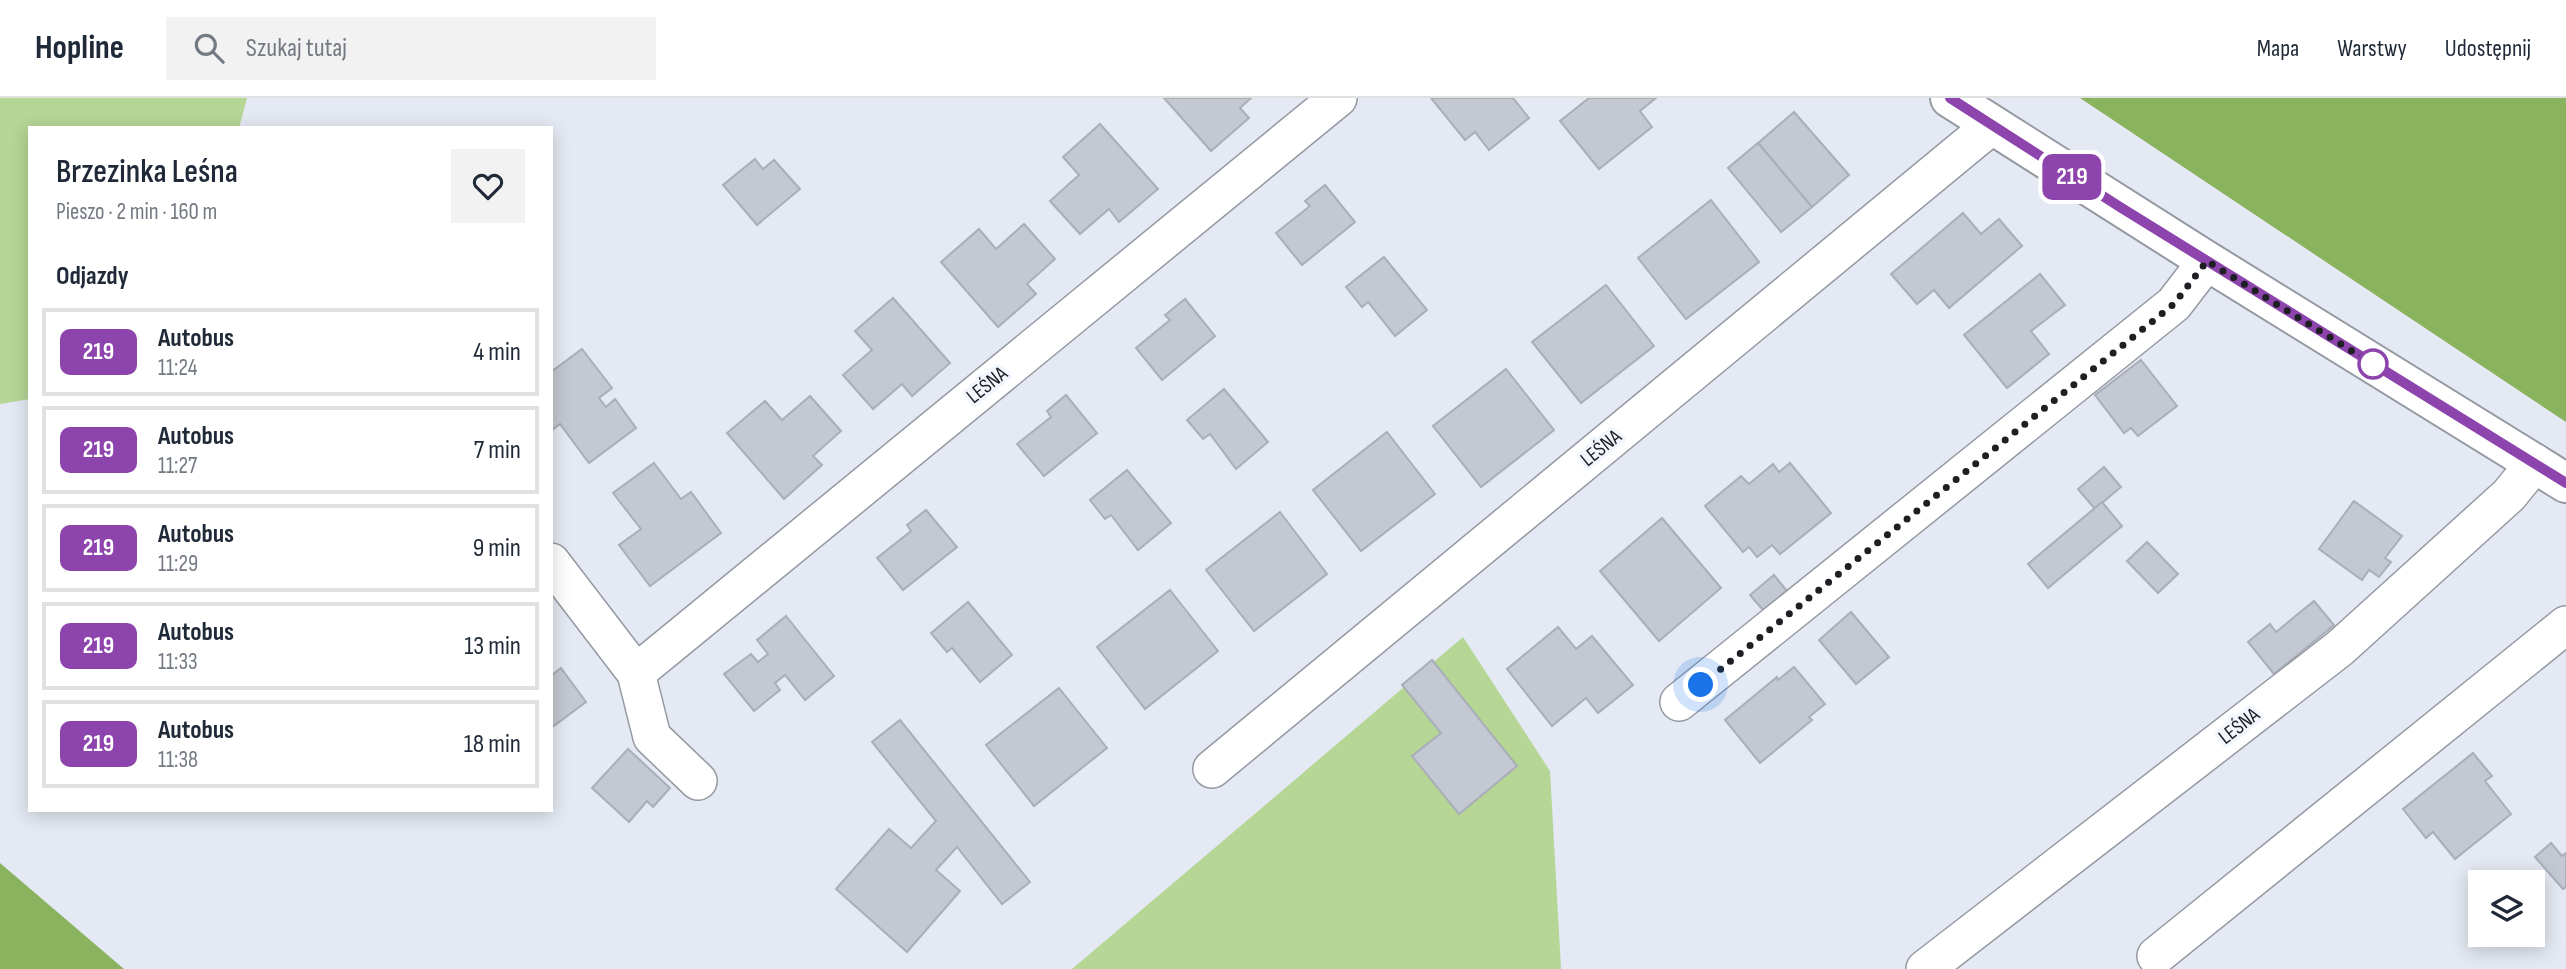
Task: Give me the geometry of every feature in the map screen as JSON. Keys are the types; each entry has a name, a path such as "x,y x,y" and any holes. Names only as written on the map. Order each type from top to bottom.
{"street":[{"name":"LEŚNA","path":"636,673 1338,98"},
{"name":"LEŚNA","path":"1950,98 2550,473"},
{"name":"LEŚNA","path":"1212,769 1991,126"},
{"path":"1679,702 2174,304 2207,261"},
{"name":"LEŚNA","path":"1925,969 2340,648 2509,495 2550,473"},
{"path":"553,565 636,673 652,737 698,780"},
{"path":"2156,956 2566,625"}],"green space":[{"path":"0,98 247,98 240,126 28,126 28,399 0,404"},
{"path":"2080,98 2566,98 2566,422"},
{"path":"1463,637 1550,771 1561,969 1072,969"},
{"path":"0,863 124,969 0,969"}],"building":[{"path":"1164,98 1251,98 1240,108 1249,118 1211,151"},
{"path":"1431,98 1513,98 1529,118 1489,150 1475,132 1465,140"},
{"path":"1589,98 1656,98 1640,111 1652,127 1599,169 1560,121"},
{"path":"1794,112 1849,175 1812,207 1758,143"},
{"path":"1100,124 1158,189 1119,222 1109,209 1080,234 1050,201 1079,175 1063,157"},
{"path":"1758,143 1812,207 1781,232 1728,168"},
{"path":"755,159 763,169 774,160 800,189 757,225 723,185"},
{"path":"1325,185 1355,222 1302,265 1276,233 1310,206 1305,201"},
{"path":"1711,200 1759,262 1686,319 1638,258"},
{"path":"1963,213 1981,234 1999,219 2022,246 1949,308 1934,290 1917,304 1891,274"},
{"path":"1024,224 1055,259 1027,284 1036,294 998,327 941,262 979,229 996,249"},
{"path":"1384,257 1427,310 1395,336 1368,302 1362,307 1346,287"},
{"path":"2040,274 2065,305 2031,331 2049,354 2007,388 1964,335"},
{"path":"1606,285 1654,346 1581,403 1532,342"},
{"path":"893,298 950,363 912,396 902,384 873,409 843,375 872,350 855,331"},
{"path":"1185,299 1215,336 1162,380 1136,348 1170,320 1165,315"},
{"path":"582,349 612,388 599,398 606,407 615,399 636,428 589,463 560,424 553,429 553,371"},
{"path":"2141,360 2177,406 2138,436 2131,428 2124,433 2095,395"},
{"path":"1506,369 1554,430 1481,487 1433,426"},
{"path":"1224,389 1268,442 1236,469 1210,434 1203,439 1187,420"},
{"path":"1066,395 1097,433 1044,476 1017,444 1051,417 1047,411"},
{"path":"810,396 841,431 813,456 822,465 784,499 727,433 765,401 782,420"},
{"path":"1387,432 1435,494 1361,551 1313,490"},
{"path":"654,463 681,499 691,492 721,533 650,586 619,545 641,529 613,493"},
{"path":"1790,463 1831,513 1780,554 1772,545 1757,557 1749,547 1743,552 1705,506 1741,476 1749,484 1773,464 1779,472"},
{"path":"2104,467 2121,487 2095,509 2078,489"},
{"path":"1127,470 1171,523 1138,550 1111,515 1105,519 1090,500"},
{"path":"2354,501 2402,536 2385,558 2391,562 2379,577 2369,570 2362,580 2319,549"},
{"path":"2102,502 2122,526 2048,588 2028,564"},
{"path":"926,510 957,547 903,590 877,558 911,531 907,525"},
{"path":"1280,512 1327,574 1254,631 1206,570"},
{"path":"1662,518 1721,588 1659,641 1600,571"},
{"path":"2147,542 2178,574 2158,593 2127,561"},
{"path":"1774,575 1787,591 1763,610 1750,595"},
{"path":"1170,590 1218,651 1145,709 1097,647"},
{"path":"2314,601 2334,625 2274,674 2248,642 2270,624 2276,632"},
{"path":"968,602 1012,655 980,682 952,648 947,652 931,633"},
{"path":"1851,612 1889,657 1856,684 1819,640"},
{"path":"786,616 834,676 805,700 785,675 775,683 780,690 754,711 724,674 751,654 758,662 768,654 757,640"},
{"path":"1558,627 1576,649 1592,636 1633,685 1598,713 1586,698 1552,726 1507,669"},
{"path":"1432,660 1517,766 1459,814 1412,756 1441,733 1402,685"},
{"path":"1794,667 1825,704 1809,717 1812,720 1760,763 1725,720 1777,677 1778,680"},
{"path":"561,668 586,702 553,727 553,674"},
{"path":"1059,688 1107,748 1034,806 986,745"},
{"path":"900,720 1030,882 1002,904 957,847 936,870 960,891 907,952 836,889 889,829 911,848 936,821 872,742"},
{"path":"628,749 670,788 653,807 647,801 629,822 592,788"},
{"path":"2473,753 2492,776 2485,781 2511,814 2455,859 2433,832 2426,838 2403,809"},
{"path":"2551,843 2562,856 2566,853 2566,887 2563,889 2535,857"}],"bus line":[{"name":"219","path":"1950,98 2120,207 2566,483"}],"route":[{"path":"1701,685 2174,304 2207,261 2373,364"}]}
